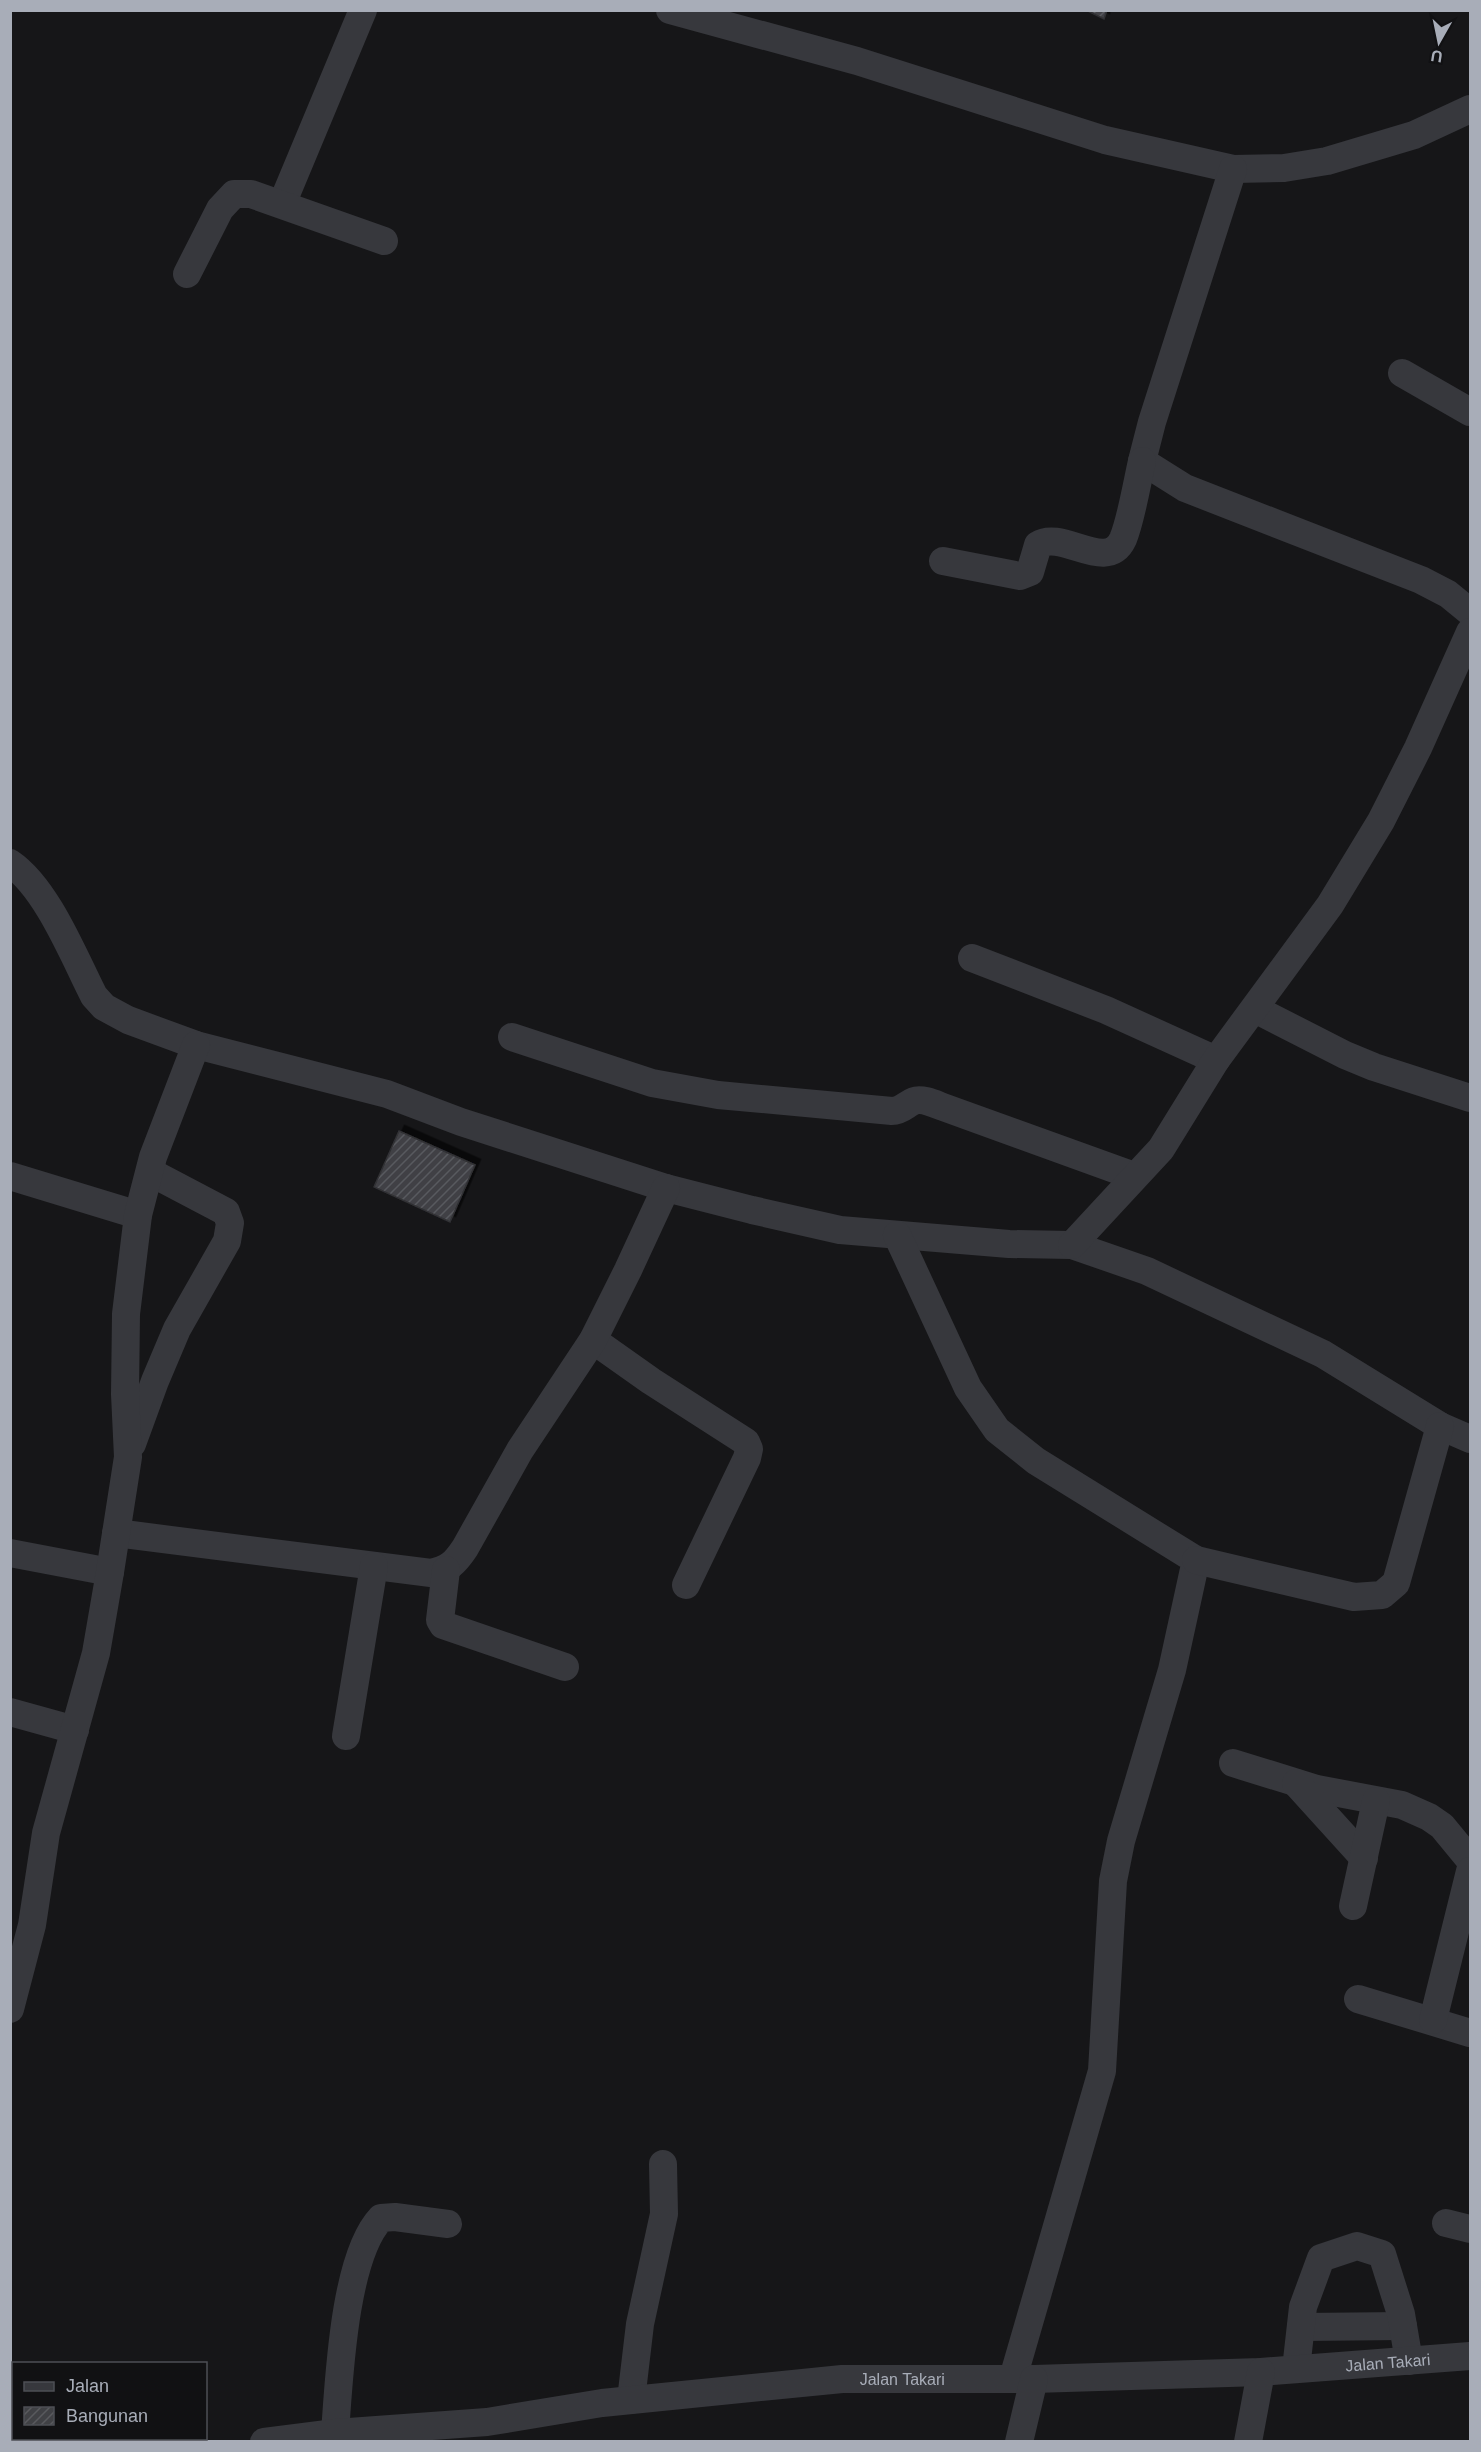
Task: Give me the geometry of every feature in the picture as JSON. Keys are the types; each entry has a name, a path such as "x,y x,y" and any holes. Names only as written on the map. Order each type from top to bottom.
{"street":[{"path":"282,204 363,10"},
{"path":"670,10 746,20 857,61 1105,140 1233,169 1284,168 1328,161 1414,135 1470,109"},
{"path":"943,561 1020,576 1026,575 1033,568 1038,545 1043,541 1054,540 1098,553 1112,550 1123,539 1152,422 1233,169"},
{"path":"187,274 220,209 234,194 251,194 384,241"},
{"path":"1402,373 1470,412"},
{"path":"1142,461 1185,488 1421,580 1448,594 1470,612"},
{"path":"1072,1245 1161,1149 1216,1060 1330,905 1381,821 1418,748 1470,632"},
{"path":"10,863 33,884 44,899 94,996 104,1007 128,1020 196,1045 387,1094 461,1122 666,1188 752,1210 840,1230 1010,1244 1072,1245 1147,1272 1323,1354 1440,1426 1470,1439"},
{"path":"972,958 1106,1010 1216,1060"},
{"path":"1255,1010 1374,1067 1470,1098"},
{"path":"512,1037 652,1083 718,1095 892,1111 902,1110 916,1100 921,1101 1134,1176"},
{"path":"128,1457 125,1394 126,1314 138,1215 170,1110 196,1045"},
{"path":"10,2009 32,1925 46,1833 96,1653 128,1457 172,1340 227,1241 231,1223 226,1212 150,1172"},
{"path":"10,1176 138,1215"},
{"path":"116,1533 374,1566 431,1572 446,1570 455,1563 465,1548 520,1450 593,1340 666,1188"},
{"path":"897,1235 968,1388 997,1430 1036,1461 1196,1560 1353,1597 1382,1594 1396,1583 1440,1426"},
{"path":"593,1340 651,1381 746,1442 749,1449 747,1458 686,1585"},
{"path":"10,1552 110,1572"},
{"path":"1019,2442 1024,2379 1102,2072 1113,1881 1121,1841 1172,1670 1196,1560"},
{"path":"346,1736 374,1566"},
{"path":"446,1570 440,1620 443,1626 565,1667"},
{"path":"10,1712 75,1730"},
{"path":"1233,1762 1296,1783 1376,1802 1402,1805 1429,1817 1442,1826 1470,1860"},
{"path":"1296,1783 1364,1858"},
{"path":"1353,1906 1376,1802"},
{"path":"1433,2020 1470,1871"},
{"path":"1358,1999 1470,2033"},
{"path":"631,2400 640,2324 664,2214 663,2164"},
{"path":"335,2433 344,2330 362,2254 374,2226 381,2218 395,2217 448,2224"},
{"path":"1296,2369 1303,2307 1321,2258 1357,2246 1382,2254 1403,2326 1409,2361"},
{"path":"1300,2327 1403,2326"},
{"name":"Jalan Takari","path":"264,2442 335,2433 396,2436 631,2400 842,2379 1024,2379 1261,2372 1470,2356"},
{"path":"1248,2442 1261,2372"}],"building":[{"path":"1086,10 1107,10 1104,19"},
{"path":"399,1131 475,1165 450,1222 374,1187"}]}
